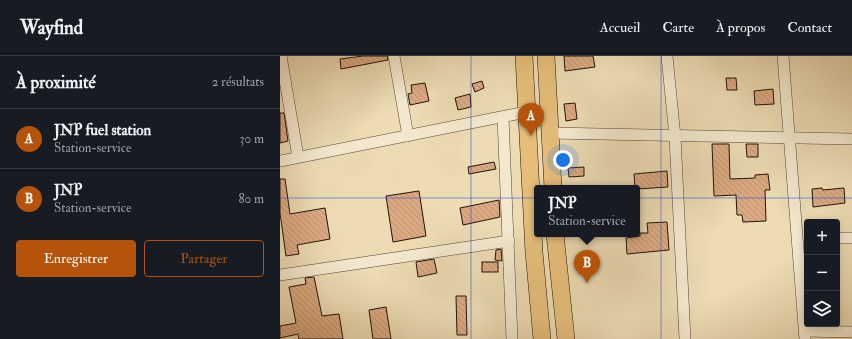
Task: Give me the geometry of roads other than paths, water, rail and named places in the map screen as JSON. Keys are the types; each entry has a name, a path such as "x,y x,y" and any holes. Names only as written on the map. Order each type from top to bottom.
{"main road":[{"path":"524,56 526,112 534,226"},
{"path":"546,56 553,185"},
{"path":"535,237 542,339"},
{"path":"555,237 566,339"}],"street":[{"path":"280,56 298,158"},
{"path":"394,56 408,136"},
{"path":"667,56 675,137 685,339"},
{"path":"783,56 789,138 802,237 805,335 852,332"},
{"path":"280,161 526,112"},
{"path":"503,117 512,339"},
{"path":"550,133 675,137 852,139"},
{"path":"840,238 852,238"},
{"path":"280,275 509,241"}],"place":[{"name":"JNP fuel station","path":"531,136"},
{"name":"JNP","path":"587,283"}]}
